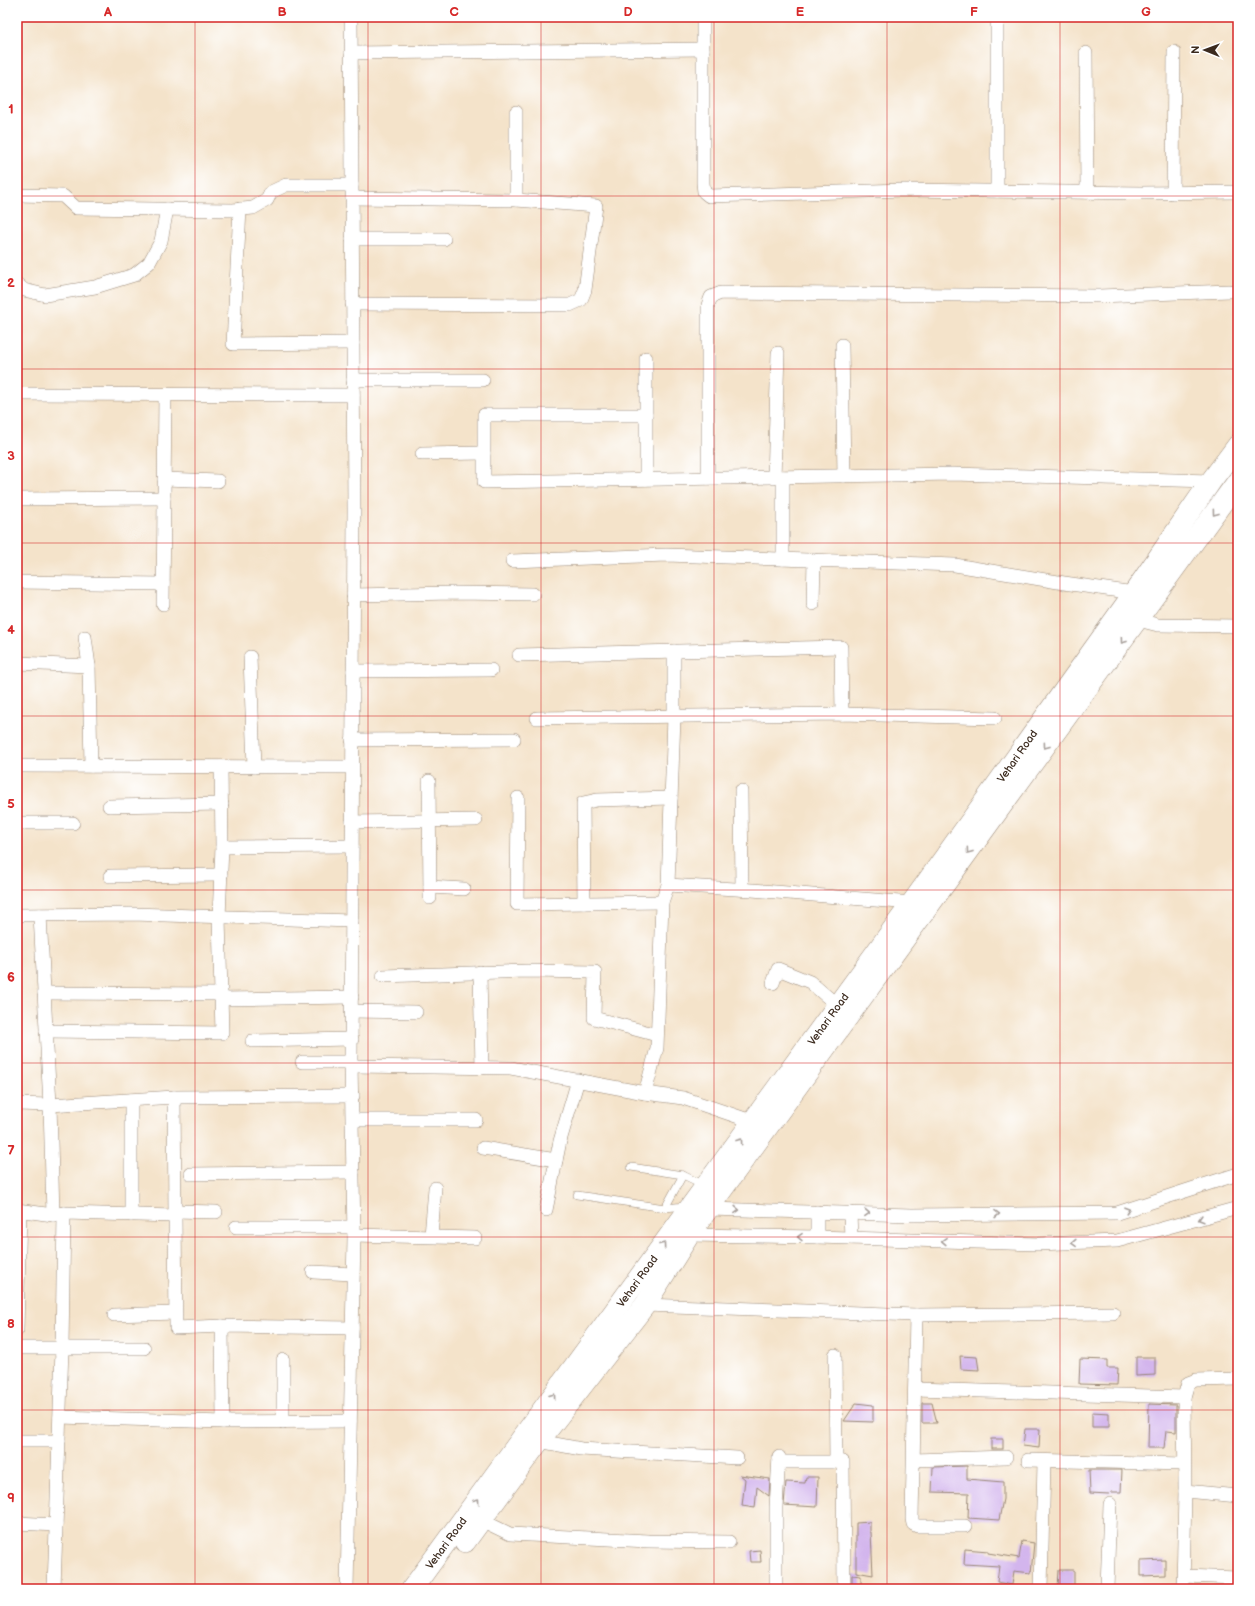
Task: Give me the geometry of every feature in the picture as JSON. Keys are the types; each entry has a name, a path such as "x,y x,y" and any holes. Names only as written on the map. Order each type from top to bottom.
{"main road":[{"name":"Vehari Road","path":"431,1589 539,1441 645,1305 707,1186 912,903 1238,445"},
{"name":"Vehari Road","path":"412,1589 1138,620 1238,481"}],"street":[{"path":"347,1589 354,1231 353,1096 351,1064 353,343 351,17"},
{"path":"703,17 703,183 704,192 709,196 904,190 1173,193 1238,192"},
{"path":"997,17 997,191"},
{"path":"351,53 703,49"},
{"path":"1173,193 1174,52"},
{"path":"1086,53 1087,192"},
{"path":"516,112 516,200"},
{"path":"17,195 63,196 76,208 240,209 253,208 267,200 271,192 286,185 352,192 516,200 596,206 585,290 581,300 570,305 352,304"},
{"path":"17,284 24,290 45,295 95,287 134,275 149,263 160,241 167,209"},
{"path":"240,209 233,344 353,343"},
{"path":"352,239 444,239"},
{"path":"708,478 708,305 711,297 721,293 1099,296 1229,291"},
{"path":"842,345 844,476"},
{"path":"778,353 778,477 783,559"},
{"path":"646,358 646,479"},
{"path":"353,380 483,380"},
{"path":"17,394 353,395"},
{"path":"163,604 165,395"},
{"path":"646,415 484,415 484,482 954,474 1211,481"},
{"path":"422,454 484,453"},
{"path":"164,479 218,481"},
{"path":"17,499 164,498"},
{"path":"512,561 666,556 955,565 1134,593"},
{"path":"813,604 814,560"},
{"path":"17,582 163,584"},
{"path":"353,595 453,593 533,594"},
{"path":"1138,620 1158,625 1238,626"},
{"path":"85,637 89,666 91,766"},
{"path":"519,654 841,647 842,714"},
{"path":"645,1093 656,1048 662,902 668,885 674,717 674,651"},
{"path":"250,657 254,767"},
{"path":"17,663 89,666"},
{"path":"353,671 492,670"},
{"path":"537,718 842,714 996,718"},
{"path":"352,740 514,739"},
{"path":"17,766 352,767"},
{"path":"46,1031 222,1033 219,917 222,847 221,767"},
{"path":"429,781 430,893 464,889"},
{"path":"741,791 742,889"},
{"path":"518,798 517,904 662,902"},
{"path":"584,903 583,803 597,800 671,798"},
{"path":"109,806 222,804"},
{"path":"352,822 476,820"},
{"path":"17,823 73,823"},
{"path":"222,847 352,846"},
{"path":"110,876 221,875"},
{"path":"668,885 742,889 912,903"},
{"path":"17,915 132,914 352,921"},
{"path":"40,915 50,1105 59,1214 62,1348 54,1589"},
{"path":"773,983 778,969 810,982 838,1006"},
{"path":"383,976 527,971 595,972 594,1018 657,1035"},
{"path":"480,972 482,1068"},
{"path":"44,993 352,997"},
{"path":"352,1011 416,1012"},
{"path":"252,1041 352,1039"},
{"path":"302,1062 511,1068 645,1093 683,1098 754,1122"},
{"path":"546,1210 556,1160 578,1080"},
{"path":"17,1104 50,1105 174,1096 353,1096"},
{"path":"174,1096 176,1328 222,1326 352,1328"},
{"path":"131,1100 131,1215"},
{"path":"353,1120 476,1120"},
{"path":"483,1148 556,1160"},
{"path":"191,1174 353,1172"},
{"path":"690,1218 817,1212 912,1215 1117,1213 1238,1174"},
{"path":"431,1236 435,1188"},
{"path":"690,1218 817,1237 1037,1244 1118,1241 1238,1208"},
{"path":"17,1330 18,1210 59,1214 131,1215 216,1212"},
{"path":"817,1212 817,1237"},
{"path":"850,1213 851,1238"},
{"path":"236,1227 354,1231 475,1238"},
{"path":"313,1272 353,1274"},
{"path":"645,1305 916,1315 1113,1313"},
{"path":"114,1315 175,1312"},
{"path":"916,1315 912,1520 913,1524 917,1526 965,1526"},
{"path":"222,1326 223,1422"},
{"path":"17,1348 144,1348"},
{"path":"835,1355 836,1462"},
{"path":"283,1360 283,1422"},
{"path":"1238,1379 1196,1380 1188,1383 1184,1397 1183,1464 1185,1491 1183,1583 1238,1578"},
{"path":"915,1389 1184,1397"},
{"path":"60,1417 223,1422 350,1421"},
{"path":"17,1441 59,1441"},
{"path":"539,1441 581,1448 737,1458"},
{"path":"914,1460 1006,1457"},
{"path":"776,1589 776,1507 779,1460 843,1462 844,1589"},
{"path":"1028,1460 1044,1462 1183,1464"},
{"path":"1041,1589 1044,1462"},
{"path":"1185,1491 1238,1496"},
{"path":"1107,1589 1110,1504"},
{"path":"481,1520 510,1534 648,1541 729,1542"},
{"path":"17,1523 56,1525"}],"lane":[{"path":"631,1167 683,1175 707,1186"},
{"path":"665,1208 683,1175"},
{"path":"576,1195 665,1208 690,1218"}],"building":[{"path":"960,1356 977,1357 979,1370 961,1369"},
{"path":"1136,1357 1155,1357 1155,1375 1136,1376"},
{"path":"1080,1359 1107,1360 1107,1368 1118,1368 1117,1385 1079,1384"},
{"path":"856,1403 873,1405 873,1422 844,1421"},
{"path":"922,1403 932,1403 937,1423 922,1423"},
{"path":"1149,1404 1176,1405 1176,1432 1166,1431 1164,1448 1148,1448"},
{"path":"1092,1412 1109,1413 1109,1427 1092,1427"},
{"path":"1025,1429 1040,1429 1039,1448 1023,1446"},
{"path":"991,1439 1003,1439 1003,1449 991,1449"},
{"path":"967,1466 967,1479 1003,1482 1003,1499 999,1520 968,1518 969,1493 932,1492 933,1467"},
{"path":"1089,1470 1122,1470 1121,1492 1111,1492 1109,1494 1090,1493"},
{"path":"740,1475 770,1479 769,1496 757,1487 755,1508 742,1506 745,1479"},
{"path":"806,1477 818,1477 817,1507 784,1505 786,1482 805,1483"},
{"path":"870,1522 873,1575 856,1572 856,1523"},
{"path":"1022,1541 1034,1543 1031,1573 1014,1571 1012,1585 997,1582 999,1566 964,1564 965,1549 988,1551 988,1553 1019,1558"},
{"path":"760,1550 761,1562 750,1562 749,1551"},
{"path":"1165,1560 1165,1575 1141,1576 1141,1561"},
{"path":"1059,1570 1074,1570 1074,1589 1058,1589"},
{"path":"852,1575 861,1576 861,1589 852,1589"}]}
